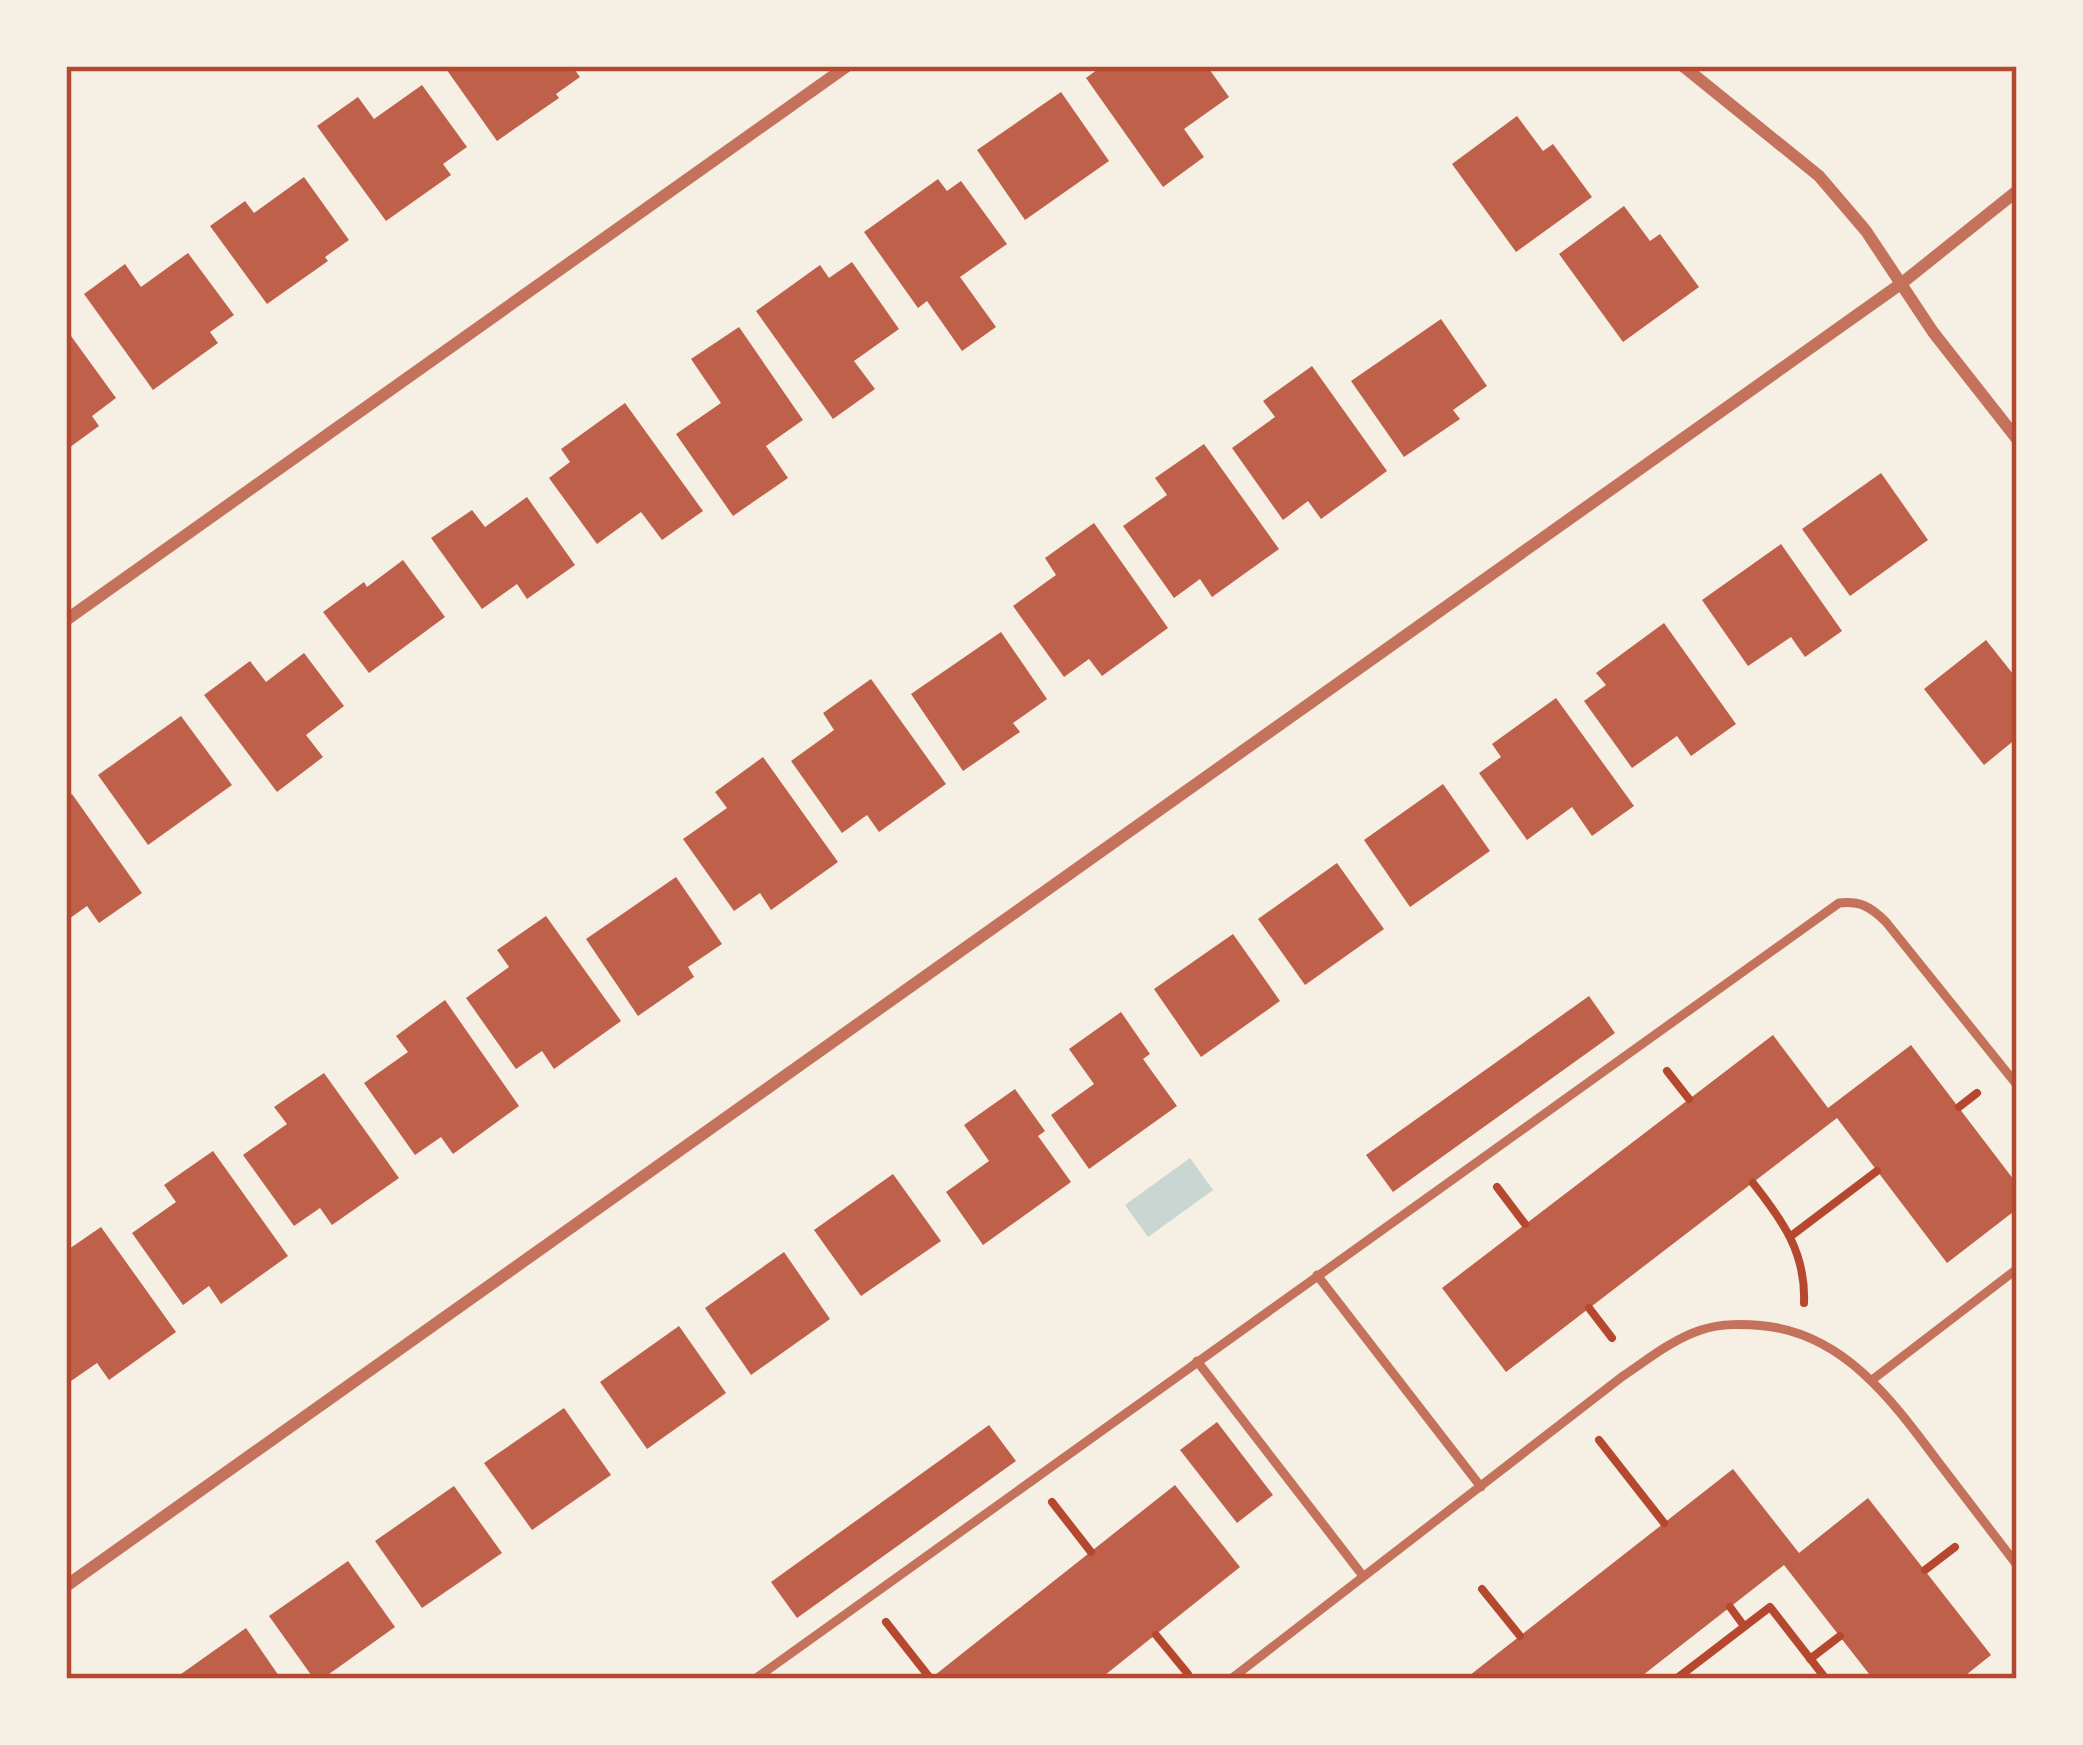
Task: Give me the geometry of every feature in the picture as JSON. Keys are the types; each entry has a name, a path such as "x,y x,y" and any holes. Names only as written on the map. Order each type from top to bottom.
{"street":[{"path":"66,620 847,66"},
{"path":"1683,66 1819,176 1866,231 1933,332 2017,439"},
{"path":"66,1586 1902,283 2017,191"}],"lane":[{"path":"755,1679 1838,903 1856,901 1871,907 1886,922 2017,1085"},
{"path":"1872,1380 2017,1269"},
{"path":"1317,1275 1481,1487"},
{"path":"1231,1679 1623,1376 1700,1330 1736,1323 1777,1328 1819,1342 1872,1380 2017,1565"},
{"path":"1197,1361 1363,1576"}],"path":[{"path":"1667,1071 1689,1099"},
{"path":"1959,1107 1977,1093"},
{"path":"1791,1237 1877,1171"},
{"path":"1753,1183 1791,1237 1801,1261 1804,1303"},
{"path":"1497,1187 1525,1224"},
{"path":"1589,1308 1612,1338"},
{"path":"1599,1439 1664,1523"},
{"path":"1052,1502 1090,1552"},
{"path":"1924,1570 1955,1547"},
{"path":"1482,1589 1520,1636"},
{"path":"1676,1679 1770,1606 1826,1679"},
{"path":"1730,1607 1744,1626"},
{"path":"886,1622 930,1678"},
{"path":"1156,1635 1188,1674"},
{"path":"1810,1659 1840,1636"}],"shaded area":[{"path":"1190,1158 1213,1190 1148,1237 1125,1205"}],"building":[{"path":"444,66 572,66 580,77 556,94 559,98 497,141"},
{"path":"1102,66 1207,66 1229,97 1184,129 1204,157 1163,187 1086,78"},
{"path":"422,85 467,147 443,164 451,175 386,221 317,126 358,97 374,119"},
{"path":"1061,92 1109,161 1025,220 977,150"},
{"path":"1517,116 1543,151 1553,144 1592,197 1516,252 1452,164"},
{"path":"304,177 349,240 325,257 328,261 267,304 210,226 245,201 254,213"},
{"path":"938,179 947,191 961,181 1007,244 960,277 996,327 962,351 927,301 918,308 864,232"},
{"path":"1624,206 1650,241 1660,234 1699,287 1623,342 1559,254"},
{"path":"188,253 234,315 210,332 218,343 153,390 84,294 125,264 141,287"},
{"path":"852,262 899,329 854,361 875,389 833,419 756,311 820,265 829,278"},
{"path":"1441,319 1487,386 1453,410 1460,419 1404,457 1351,381"},
{"path":"739,327 803,420 766,446 788,478 733,516 676,434 721,403 691,359"},
{"path":"71,336 116,398 92,416 99,426 66,450 66,339"},
{"path":"1312,366 1387,471 1321,519 1308,501 1283,520 1232,448 1275,417 1263,401"},
{"path":"625,403 703,511 662,540 641,512 597,544 549,478 570,462 561,449"},
{"path":"1204,444 1279,549 1212,597 1200,579 1174,598 1123,526 1167,495 1155,478"},
{"path":"1881,473 1928,540 1850,596 1802,529"},
{"path":"527,497 575,565 527,599 517,584 482,609 431,538 472,510 485,527"},
{"path":"1094,523 1168,628 1102,676 1089,659 1064,677 1013,606 1056,575 1045,558"},
{"path":"1781,544 1842,631 1805,657 1791,637 1748,666 1702,600"},
{"path":"403,560 445,617 369,673 323,612"},
{"path":"1664,623 1736,724 1691,756 1677,736 1632,768 1584,701 1606,685 1596,673"},
{"path":"1001,632 1047,699 1013,723 1020,732 963,771 911,694"},
{"path":"1986,640 2017,679 2017,738 1984,765 1924,689"},
{"path":"304,653 344,706 306,735 323,757 277,792 204,695 250,661 266,682"},
{"path":"871,679 946,784 879,832 867,815 842,833 791,761 834,730 823,713"},
{"path":"1556,698 1634,806 1592,836 1572,807 1527,840 1479,773 1501,757 1492,744"},
{"path":"181,716 232,785 148,845 98,775"},
{"path":"763,757 838,862 771,910 760,893 734,911 683,839 727,808 715,792"},
{"path":"1443,784 1490,851 1410,907 1364,840"},
{"path":"72,794 142,893 99,923 87,906 66,921 66,798"},
{"path":"1337,863 1384,929 1305,985 1258,919"},
{"path":"676,877 722,944 688,967 694,977 638,1016 586,939"},
{"path":"546,916 621,1021 554,1069 542,1051 516,1069 466,998 509,967 497,950"},
{"path":"1233,934 1280,1001 1201,1057 1154,989"},
{"path":"1589,996 1615,1033 1393,1192 1366,1155"},
{"path":"445,1000 519,1106 453,1154 441,1137 415,1155 364,1083 408,1052 396,1036"},
{"path":"1121,1012 1150,1054 1143,1059 1177,1106 1089,1169 1051,1115 1094,1084 1069,1049"},
{"path":"1773,1035 1828,1108 1911,1045 2017,1184 2017,1209 1947,1263 1837,1118 1506,1372 1442,1288"},
{"path":"324,1073 399,1178 332,1225 320,1208 294,1226 243,1155 287,1124 274,1107"},
{"path":"1015,1089 1045,1131 1038,1136 1071,1182 983,1245 946,1192 989,1161 964,1125"},
{"path":"213,1151 288,1256 221,1304 209,1286 183,1305 132,1233 176,1202 164,1185"},
{"path":"893,1174 941,1241 861,1296 814,1230"},
{"path":"101,1227 176,1332 109,1380 97,1363 71,1381 66,1374 66,1251"},
{"path":"784,1252 830,1319 751,1375 705,1308"},
{"path":"679,1326 726,1393 647,1449 600,1382"},
{"path":"564,1408 611,1475 532,1530 484,1463"},
{"path":"1217,1422 1273,1495 1237,1523 1180,1450"},
{"path":"989,1425 1016,1461 797,1618 771,1582"},
{"path":"1733,1469 1799,1553 1868,1498 1991,1655 1961,1679 1873,1679 1784,1565 1638,1679 1465,1679"},
{"path":"1175,1485 1240,1567 1100,1679 930,1679"},
{"path":"454,1486 502,1553 422,1608 375,1541"},
{"path":"348,1561 395,1627 322,1679 314,1679 269,1616"},
{"path":"246,1628 281,1679 174,1679"}]}
